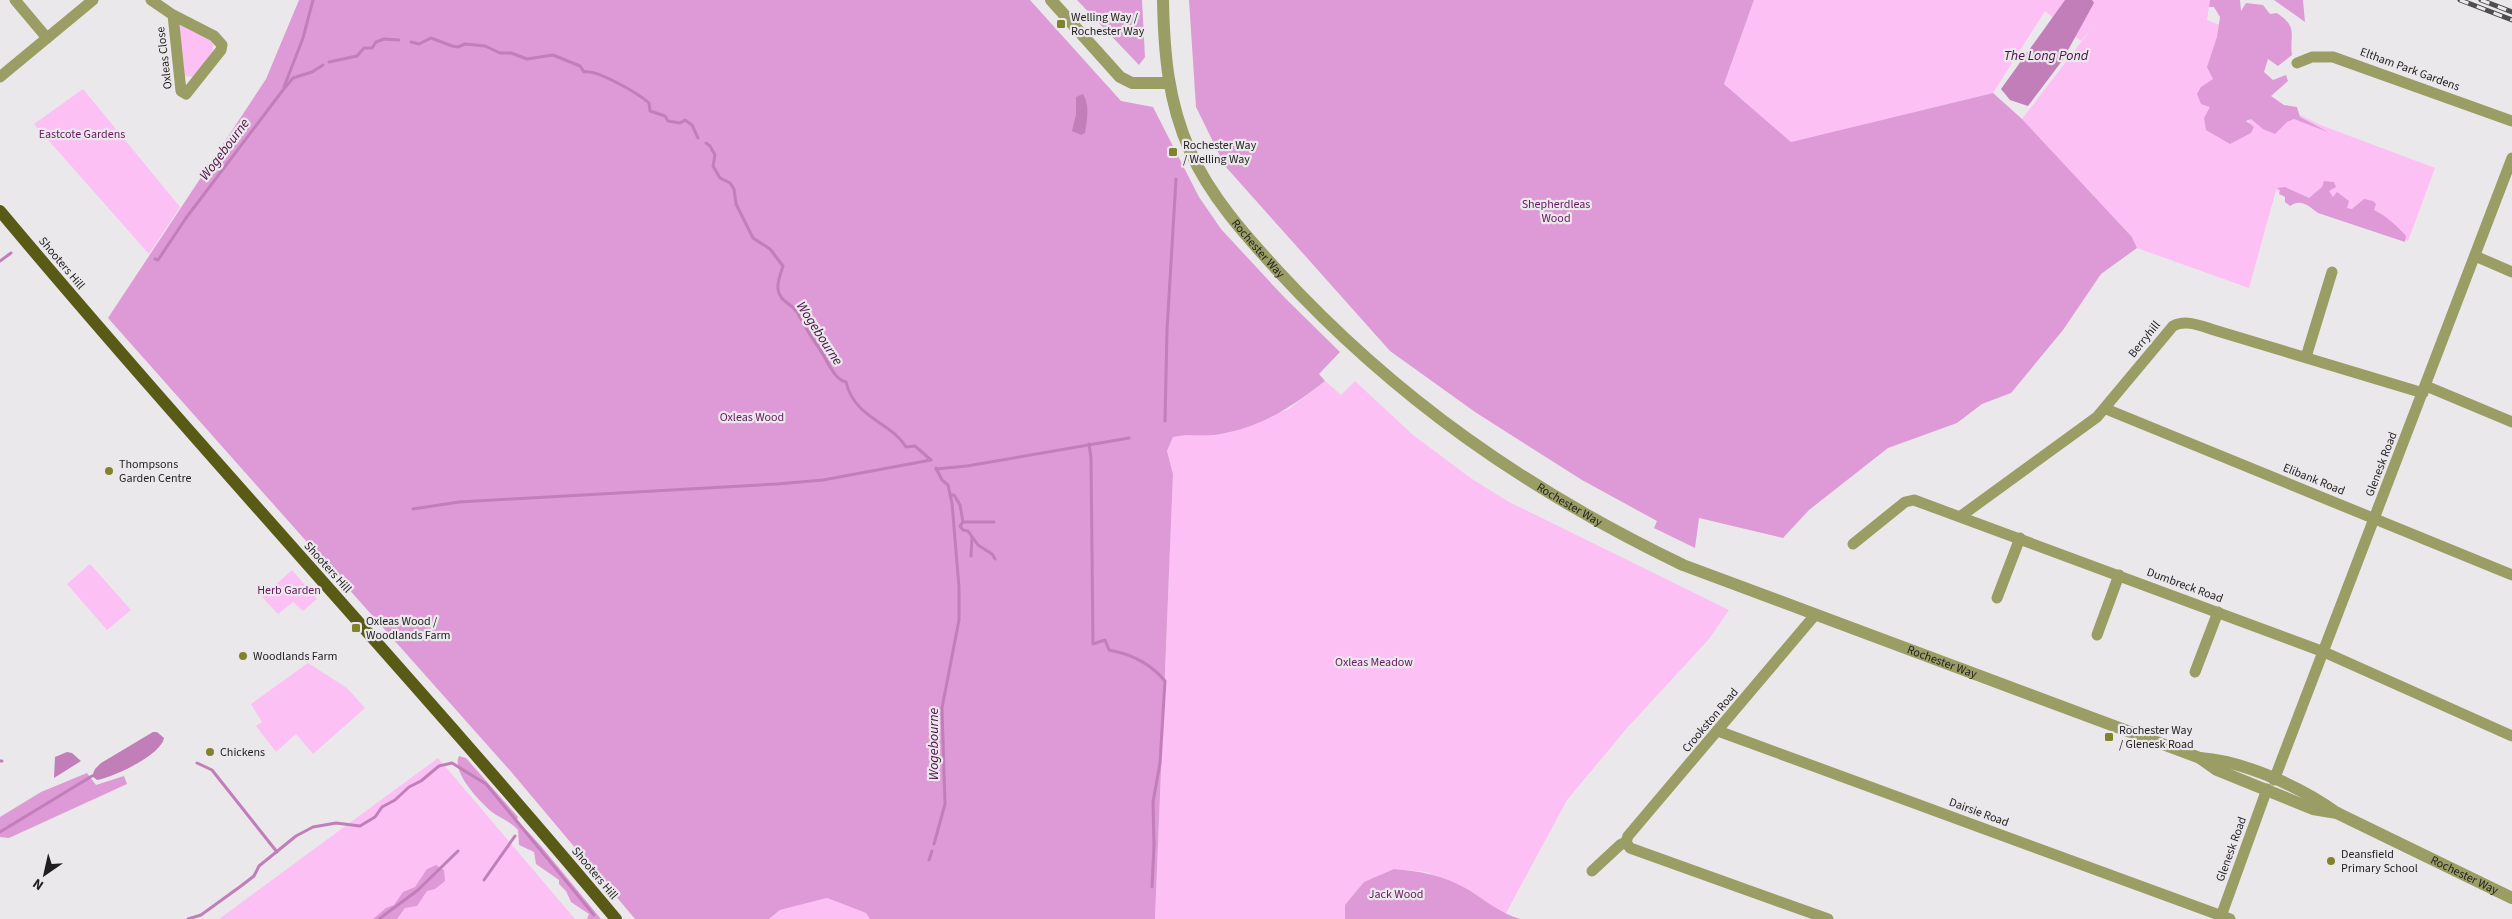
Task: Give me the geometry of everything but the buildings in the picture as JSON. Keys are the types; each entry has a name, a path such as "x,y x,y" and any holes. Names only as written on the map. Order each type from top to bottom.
{"main road":[{"name":"Shooters Hill","path":"0,211 202,448 528,814 616,919"}],"street":[{"path":"15,0 47,38"},
{"path":"0,76 93,0"},
{"name":"Oxleas Close","path":"151,0 173,15 214,36 222,45 221,50 186,94 181,90 173,15"},
{"path":"1051,0 1120,77 1132,83 1168,83"},
{"name":"Rochester Way","path":"1164,0 1164,53 1168,83 1189,150 1202,176 1228,212 1293,286 1378,370 1486,454 1619,534 1683,565 2200,758 2221,760 2270,784 2316,798 2337,814 2512,898"},
{"name":"Eltham Park Gardens","path":"2298,63 2312,57 2333,57 2512,121"},
{"name":"Glenesk Road","path":"2224,918 2270,784 2324,652 2512,158"},
{"path":"2475,256 2512,272"},
{"path":"2306,357 2332,272"},
{"name":"Berryhill","path":"1960,516 2106,409 2173,326 2179,322 2194,324 2424,389 2512,422"},
{"name":"Elibank Road","path":"2106,409 2512,574"},
{"name":"Dumbreck Road","path":"1853,544 1910,500 1914,500 2324,652 2512,736"},
{"path":"1998,598 2020,538"},
{"path":"2097,635 2119,575"},
{"path":"2195,672 2218,612"},
{"name":"Crookston Road","path":"1592,871 1620,845 1626,842 1628,836 1718,732 1815,615"},
{"name":"Dairsie Road","path":"1718,732 2224,918"},
{"path":"1626,842 1630,848 1828,919"}],"green space":[{"name":"Oxleas Wood","path":"299,0 1030,0 1121,101 1153,107 1199,197 1221,229 1284,297 1340,352 1319,374 1325,381 1286,409 1246,428 1231,432 1215,435 1173,437 1167,451 1173,474 1155,919 870,919 866,913 827,898 780,910 769,919 635,919 513,774 108,318 266,79"},
{"path":"1077,0 1142,0 1145,57 1139,65"},
{"name":"Shepherdleas Wood","path":"1189,0 1754,0 1724,84 1791,142 1993,93 2022,119 2132,237 2137,248 2101,274 2063,330 2011,393 1982,404 1957,423 1888,448 1809,510 1783,538 1699,518 1695,548 1654,528 1657,521 1582,480 1475,412 1390,351 1225,166 1196,107"},
{"path":"1754,0 2210,0 2207,20 2225,27 2247,131 2250,113 2290,110 2318,124 2435,168 2408,241 2276,190 2249,288 2137,248 2132,237 2022,119 2092,28 2081,41 2045,11 1993,93 1791,142 1724,84"},
{"path":"2210,0 2240,0 2241,11 2246,3 2263,5 2270,14 2277,13 2284,18 2291,27 2292,55 2278,66 2268,59 2264,72 2273,80 2286,75 2288,81 2271,96 2284,105 2297,107 2300,117 2328,132 2294,119 2287,122 2275,134 2263,129 2251,119 2246,121 2254,127 2251,133 2230,144 2206,130 2204,118 2210,107 2201,104 2197,94 2201,87 2213,79 2207,67 2217,37 2220,17 2214,7 2209,7"},
{"path":"2274,0 2303,0 2305,22"},
{"path":"179,23 213,43 210,55 195,77 185,76"},
{"name":"Eastcote Gardens","path":"83,89 180,207 149,254 34,124"},
{"path":"2324,181 2334,182 2336,187 2329,191 2333,197 2337,192 2349,201 2347,208 2352,209 2364,199 2373,201 2376,204 2374,210 2388,219 2406,236 2405,242 2318,213 2305,204 2298,203 2290,206 2285,202 2285,197 2279,194 2280,190 2277,188 2285,187 2309,198 2322,187"},
{"name":"Oxleas Meadow","path":"1325,381 1341,395 1355,381 1413,435 1472,479 1509,502 1729,610 1709,639 1627,728 1567,800 1505,915 1467,889 1426,872 1394,869 1345,905 1345,919 1155,919 1173,474 1167,451 1173,437 1181,435 1213,436 1289,409"},
{"path":"90,564 131,610 107,630 67,584"},
{"name":"Herb Garden","path":"292,570 317,599 303,611 293,602 278,614 262,597"},
{"path":"308,663 347,688 365,708 313,754 296,734 276,752 256,726 262,722 251,704"},
{"path":"459,756 466,758 518,817 517,820 601,919 587,919 589,914 571,902 566,891 559,884 559,880 536,864 534,852 519,845 518,830 492,812 474,794 459,770"},
{"path":"438,758 575,919 219,919"},
{"path":"87,773 96,785 124,776 127,784 9,838 0,837 0,817 41,792"},
{"path":"436,865 444,870 445,881 435,889 427,891 417,906 405,908 397,919 373,919 386,908 394,905 403,892 415,887 427,869"},
{"name":"Jack Wood","path":"1394,869 1414,871 1451,881 1500,910 1520,919 1345,919 1345,905 1364,882"},
{"path":"827,898 866,913 870,919 769,919 780,910"}],"water":[{"name":"The Long Pond","path":"2065,0 2092,0 2094,3 2062,61 2028,106 2010,100 2001,89"},
{"path":"1083,94 1087,103 1087,113 1085,133 1081,135 1072,131 1076,115 1076,97"},
{"path":"153,732 157,732 164,738 161,745 146,758 125,770 105,778 97,780 92,776 95,769 101,763"},
{"path":"67,752 72,753 81,761 54,778 55,757"}],"waterway":[{"path":"284,87 303,38 313,0"},
{"name":"Wogebourne","path":"411,42 419,44 431,38 458,47 465,44 485,46 500,53 511,53 527,59 553,55 580,66 584,72 598,74 627,88 649,103 650,111 665,116 668,121 680,123 685,120 692,125 698,138"},
{"name":"Wogebourne","path":"329,62 357,56 364,48 372,48 376,42 384,39 399,40"},
{"name":"Wogebourne","path":"155,259 158,260 186,218 293,78 312,72 323,65"},
{"name":"Wogebourne","path":"706,143 715,155 713,166 720,178 730,183 734,189 736,204 753,238 770,249 783,266 778,283 779,293 795,309 834,373 846,382 857,404 865,412 891,431 906,447 915,446 931,460"},
{"path":"1165,421 1167,330 1176,179"},
{"name":"Wogebourne","path":"0,261 11,253"},
{"path":"936,469 967,466 1129,438"},
{"path":"1089,444 1091,458 1093,644 1105,640 1109,650 1125,654 1140,661 1165,681 1160,763 1153,802 1154,845 1152,887"},
{"path":"413,509 459,502 823,480 931,460"},
{"name":"Wogebourne","path":"934,844 945,804 942,708 959,620 959,587 952,503 948,485 942,480 936,468"},
{"path":"950,495 954,495 960,505 963,522 960,526 963,530 968,531 978,545 992,554 995,559"},
{"path":"963,522 994,522"},
{"path":"971,556 972,537"},
{"path":"197,763 212,770 277,852"},
{"path":"188,919 201,915 241,886 254,876 259,866 296,836 313,827 336,823 360,826 375,817 382,807 395,800 409,787 421,781 439,766 452,763 486,784 594,915"},
{"path":"0,832 92,776"},
{"path":"484,880 515,836"},
{"path":"379,919 418,890 458,851"},
{"name":"Wogebourne","path":"929,860 932,851"}],"railway":[{"path":"2460,0 2512,20"},
{"path":"2481,0 2512,12"}],"place":[{"name":"Welling Way / Rochester Way","path":"1061,24"},
{"name":"Rochester Way / Welling Way","path":"1173,152"},
{"name":"Thompsons Garden Centre","path":"109,471"},
{"name":"Oxleas Wood / Woodlands Farm","path":"356,628"},
{"name":"Woodlands Farm","path":"243,656"},
{"name":"Rochester Way / Glenesk Road","path":"2109,737"},
{"name":"Chickens","path":"210,752"},
{"name":"Deansfield Primary School","path":"2331,861"}]}
